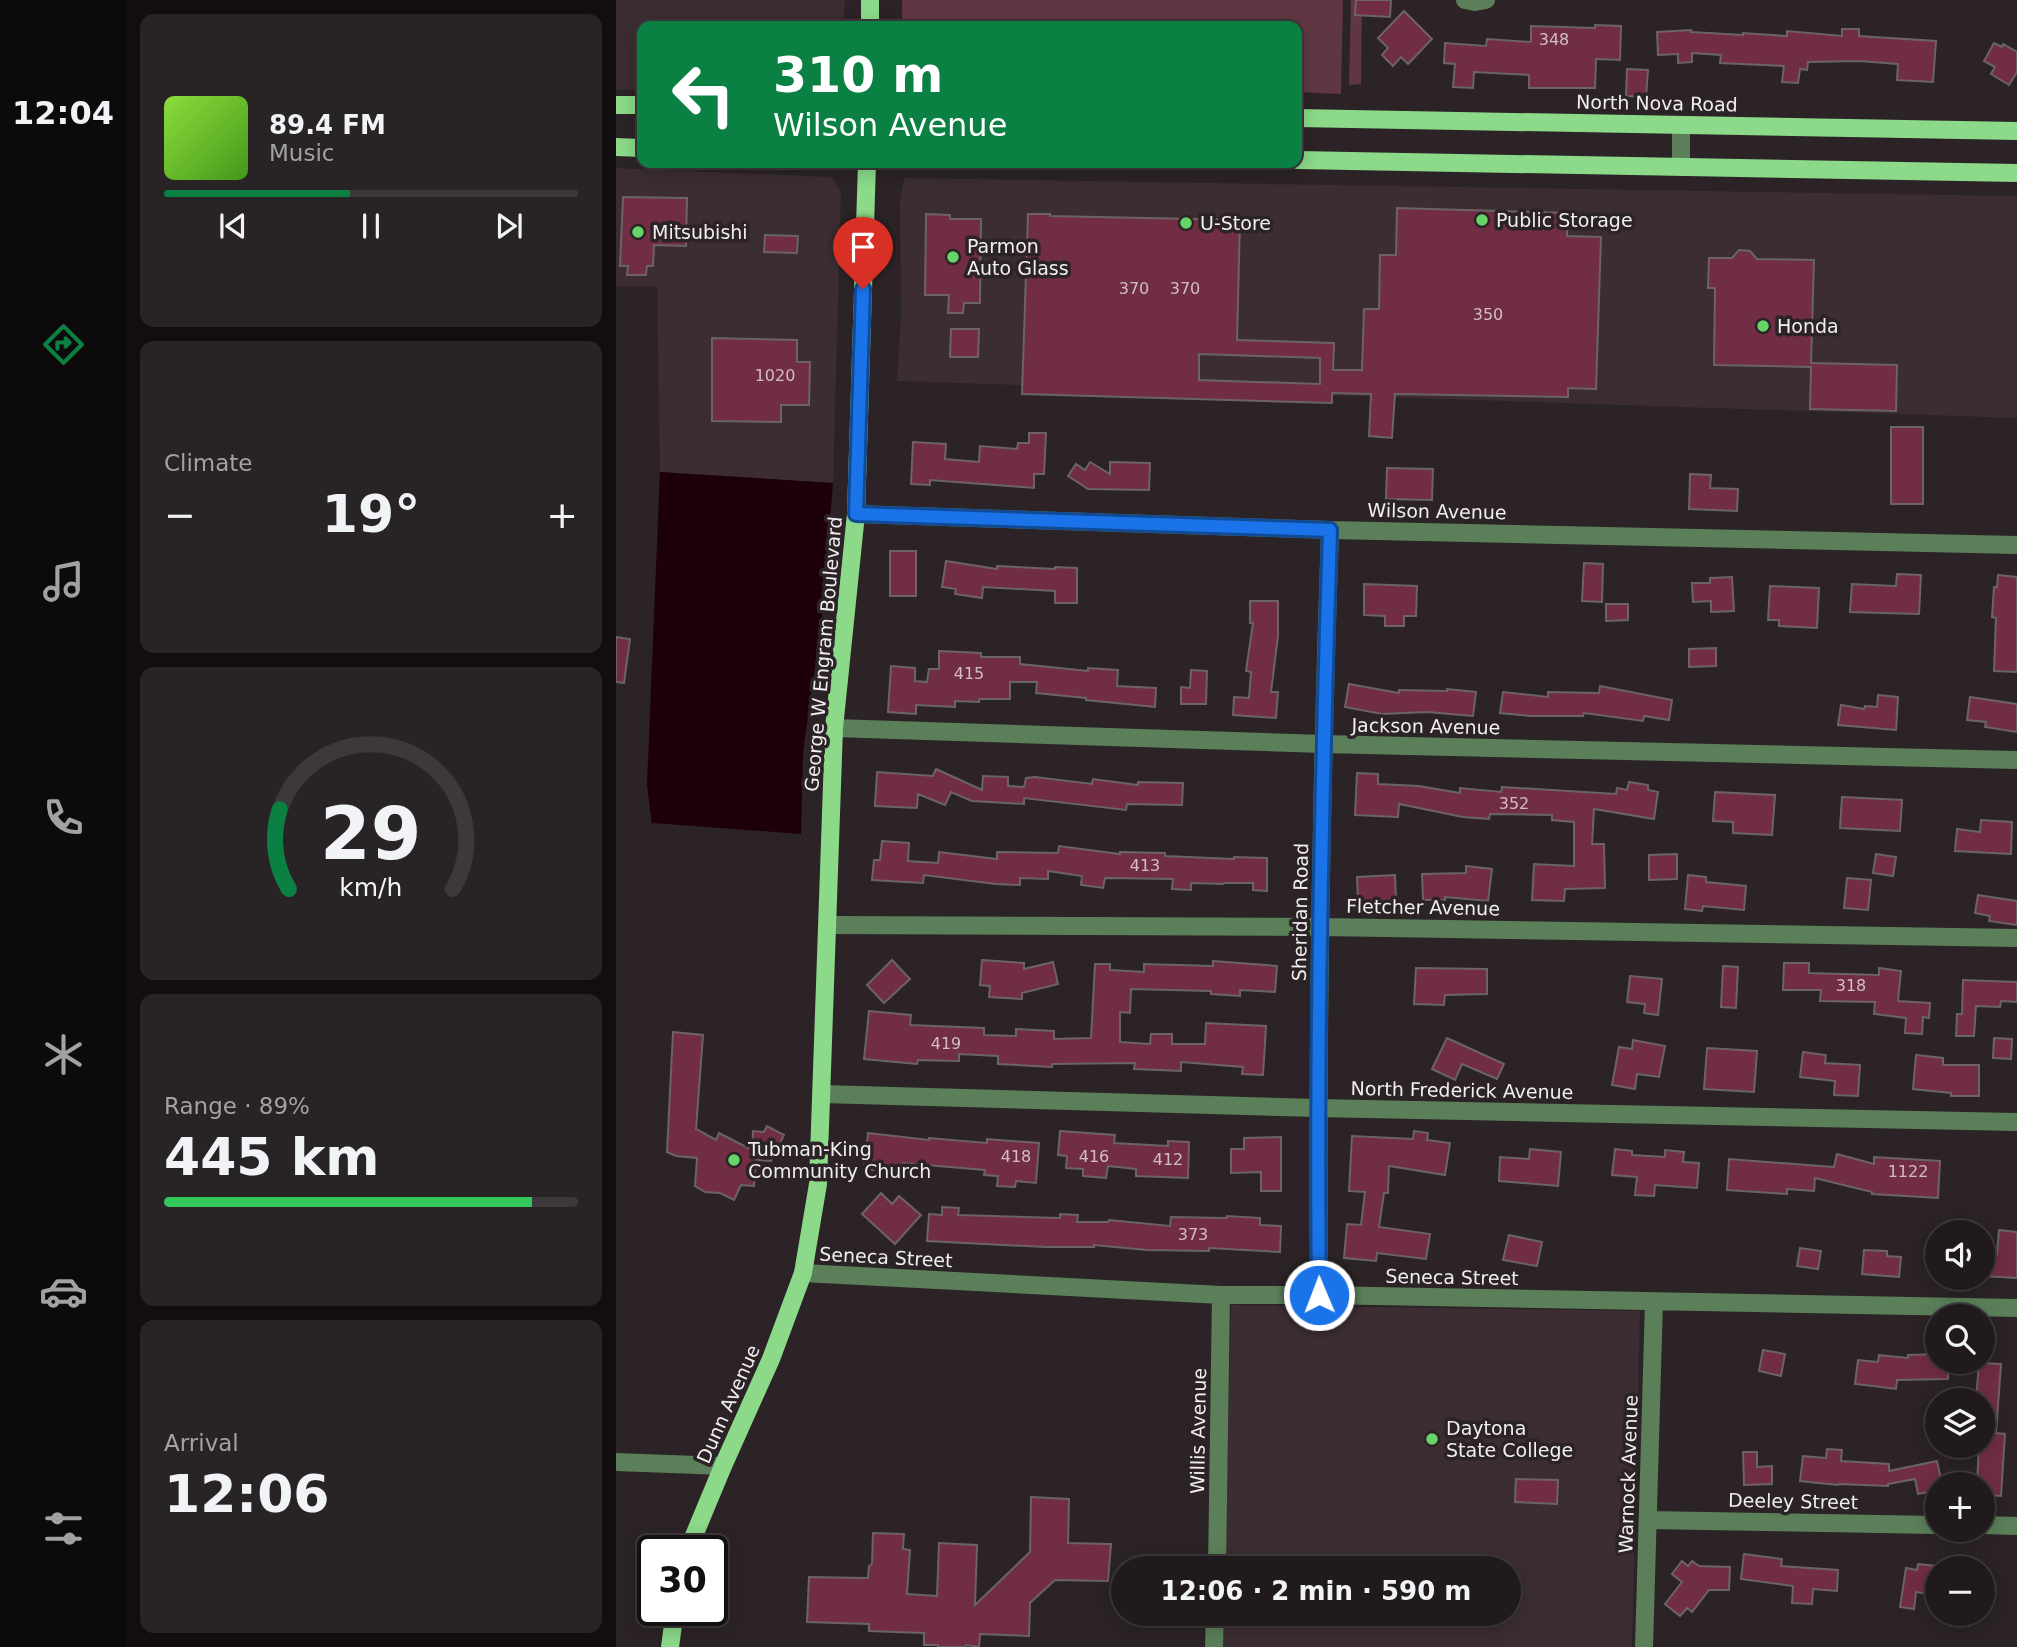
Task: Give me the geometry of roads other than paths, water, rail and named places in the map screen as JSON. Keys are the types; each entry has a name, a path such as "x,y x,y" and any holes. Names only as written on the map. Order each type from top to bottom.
{"main road":[{"path":"870,0 870,21"},
{"path":"616,105 637,105"},
{"name":"North Nova Road","path":"1302,118 2017,131"},
{"path":"616,147 637,148"},
{"path":"1302,160 2017,173"},
{"name":"George W Engram Boulevard","path":"803,1273 818,1184 834,728 856,514 867,168"},
{"name":"Dunn Avenue","path":"694,1535 771,1359 803,1273"},
{"path":"670,1647 673,1626"}],"street":[{"path":"1465,0 1486,0"},
{"path":"1681,125 1681,167"},
{"name":"Wilson Avenue","path":"856,514 1330,530 2017,545"},
{"name":"Sheridan Road","path":"1319,1295 1317,1108 1323,744 1330,530"},
{"name":"Jackson Avenue","path":"834,728 1323,744 2017,760"},
{"name":"Fletcher Avenue","path":"828,925 1321,927 2017,938"},
{"name":"North Frederick Avenue","path":"822,1094 1317,1108 2017,1122"},
{"name":"Seneca Street","path":"803,1273 1221,1295 2017,1308"},
{"name":"Willis Avenue","path":"1217,1556 1221,1295"},
{"name":"Warnock Avenue","path":"1644,1647 1654,1302"},
{"path":"616,1462 723,1466"},
{"name":"Deeley Street","path":"1648,1520 1925,1525"},
{"path":"1995,1525 2017,1526"},
{"path":"1214,1647 1215,1626"}],"place":[{"name":"Public Storage","path":"1482,220"},
{"name":"U-Store","path":"1186,223"},
{"name":"Mitsubishi","path":"638,232"},
{"name":"Parmon Auto Glass","path":"953,257"},
{"name":"Honda","path":"1763,326"},
{"name":"Tubman-King Community Church","path":"734,1160"},
{"name":"Daytona State College","path":"1432,1439"}]}
